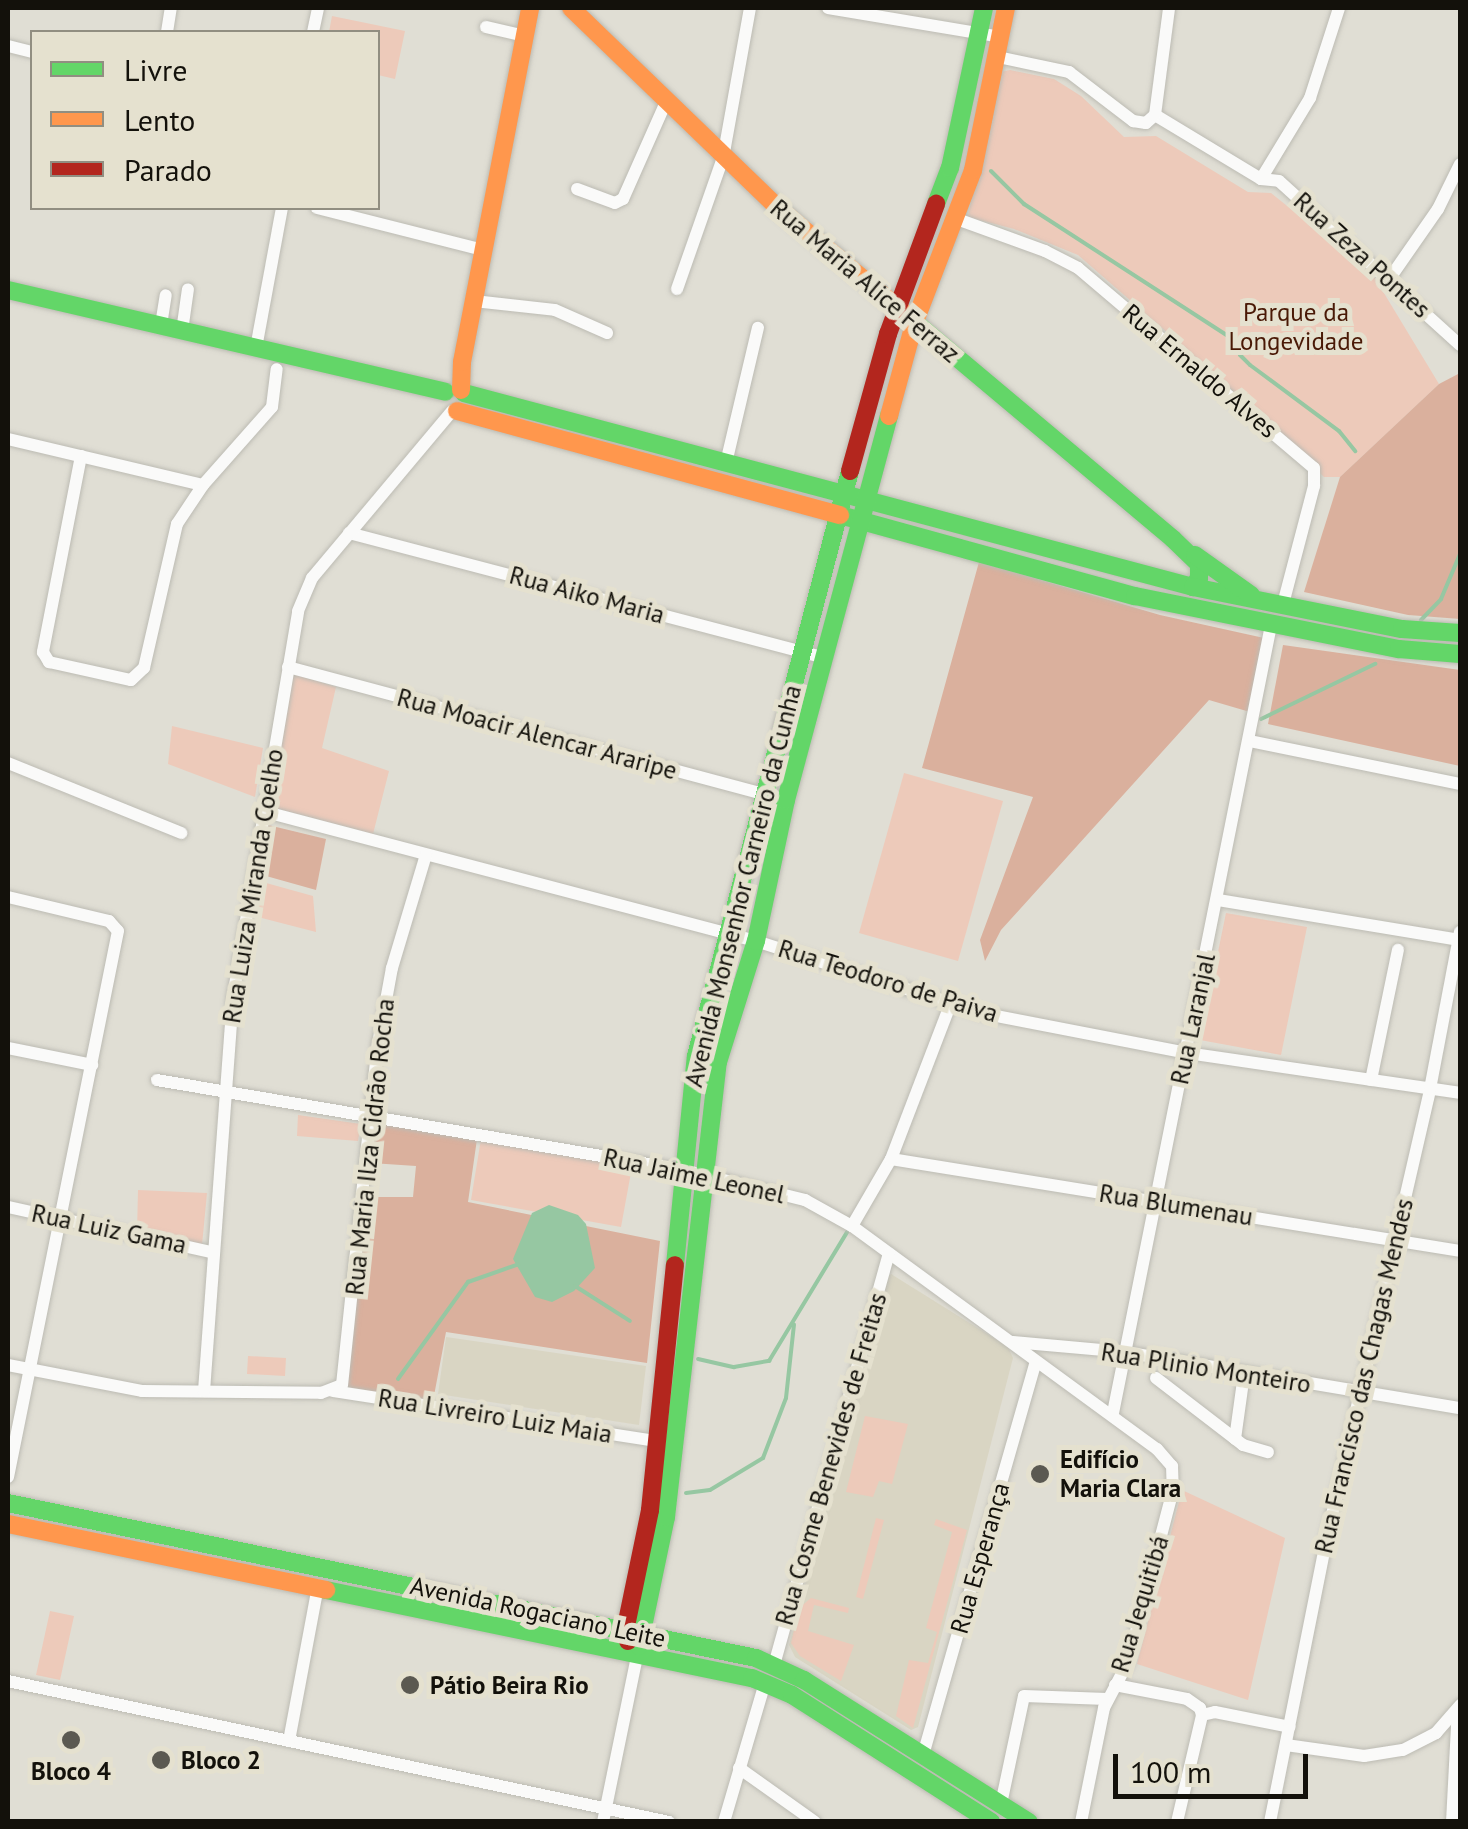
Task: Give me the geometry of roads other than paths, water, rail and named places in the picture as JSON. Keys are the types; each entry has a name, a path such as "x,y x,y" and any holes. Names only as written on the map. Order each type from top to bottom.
{"main road":[{"name":"Rua Luiza Miranda Coelho","path":"452,399 530,8"},
{"name":"Rua Maria Alice Ferraz","path":"571,8 724,158 896,309 1199,564 1200,576 1193,587"},
{"name":"Avenida Monsenhor Carneiro da Cunha","path":"634,1647 696,1056 732,935 762,794 896,309 950,168 984,8"},
{"name":"Avenida Monsenhor Carneiro da Cunha","path":"634,1647 666,1516 718,1062 756,941 786,800 914,324 957,219 998,57 1006,8"},
{"path":"8,290 417,388 721,482 1062,576 1270,625 1399,650 1460,654"},
{"path":"452,399 726,462 1193,587 1402,628 1460,632"},
{"path":"721,482 726,462"},
{"name":"Rua Maria Alice Ferraz","path":"1172,539 1256,599"},
{"path":"1062,576 1069,556"},
{"path":"696,1056 718,1062"},
{"name":"Avenida Rogaciano Leite","path":"8,1503 634,1647 766,1683 830,1718 992,1822"},
{"name":"Avenida Rogaciano Leite","path":"8,1524 634,1647 774,1665 1029,1822"}],"street":[{"path":"677,289 724,158 750,8"},
{"path":"828,8 1001,37"},
{"path":"1156,115 1169,8"},
{"path":"1262,179 1310,98 1339,8"},
{"path":"486,27 525,36"},
{"name":"Rua Zeza Pontes","path":"998,57 1069,72 1134,122 1146,123 1156,115 1262,179 1279,180 1460,345"},
{"path":"577,189 615,204 623,199 666,102"},
{"path":"1390,278 1438,210 1460,164"},
{"path":"256,348 282,210"},
{"path":"325,210 483,250"},
{"name":"Rua Ernaldo Alves","path":"957,219 1046,251 1078,268 1314,468 1314,486 1284,604"},
{"path":"182,330 188,289"},
{"path":"161,325 166,295"},
{"path":"474,300 555,310 607,333"},
{"path":"726,462 758,328"},
{"path":"81,456 44,644 49,662 131,680 144,668 175,533 185,511 272,407 277,369"},
{"name":"Rua Luiza Miranda Coelho","path":"204,1390 232,997 288,667 306,588 435,429 452,399"},
{"path":"8,439 203,485"},
{"path":"176,478 184,489 185,511"},
{"name":"Rua Aiko Maria","path":"349,533 825,658"},
{"name":"Rua Laranjal","path":"1113,1413 1250,741 1270,625"},
{"name":"Rua Moacir Alencar Araripe","path":"288,667 786,800"},
{"path":"1250,741 1460,784"},
{"path":"8,763 181,833"},
{"name":"Rua Teodoro de Paiva","path":"266,812 756,941 951,1003 1187,1053 1460,1094"},
{"name":"Rua Maria Ilza Cidrão Rocha","path":"337,1388 369,1116 392,968 426,855"},
{"path":"8,897 109,921 118,928 8,1477"},
{"path":"1218,900 1460,937"},
{"name":"Rua Francisco das Chagas Mendes","path":"1270,1822 1358,1393 1430,1088 1460,937"},
{"path":"1371,1080 1398,950"},
{"path":"852,1226 891,1159 951,1003"},
{"path":"8,1048 92,1065"},
{"name":"Rua Jaime Leonel","path":"157,1080 683,1170 804,1200 852,1226 1157,1448"},
{"name":"Rua Blumenau","path":"891,1159 1460,1251"},
{"name":"Rua Luiz Gama","path":"8,1207 212,1252"},
{"name":"Rua Cosme Benevides de Freitas","path":"774,1665 889,1254"},
{"name":"Rua Plinio Monteiro","path":"1011,1342 1124,1352 1460,1408"},
{"name":"Rua Esperança","path":"923,1755 1036,1362"},
{"name":"Rua Livreiro Luiz Maia","path":"8,1365 142,1391 337,1388 657,1441"},
{"path":"1235,1439 1244,1374"},
{"path":"1156,1378 1235,1439 1268,1452"},
{"name":"Rua Jequitibá","path":"1082,1822 1106,1699 1128,1662 1174,1490 1172,1466 1157,1448"},
{"path":"290,1741 318,1586"},
{"path":"604,1814 634,1647"},
{"path":"8,1682 290,1741 604,1814 669,1822"},
{"path":"724,1822 766,1683"},
{"path":"1115,1685 1187,1699 1200,1708 1202,1715 1177,1822"},
{"path":"1001,1804 1024,1696 1034,1693 1106,1699"},
{"path":"1286,1745 1364,1756 1404,1750 1436,1734 1459,1706"},
{"path":"1452,1822 1459,1706"},
{"path":"1202,1715 1215,1712 1290,1726"},
{"path":"739,1768 814,1821"}],"waterway":[{"path":"991,171 1024,204 1242,345 1240,355 1250,365 1339,431 1355,451"},
{"path":"1421,620 1441,599 1460,554"},
{"path":"1261,719 1375,664"},
{"path":"698,1359 734,1367 769,1361 847,1232"},
{"path":"398,1379 468,1282 519,1264"},
{"path":"575,1286 630,1321"},
{"path":"686,1493 710,1490 763,1458 786,1398 794,1324"}],"place":[{"name":"Edifício Maria Clara","path":"1040,1474"},
{"name":"Pátio Beira Rio","path":"410,1685"},
{"name":"Bloco 4","path":"71,1740"},
{"name":"Bloco 2","path":"161,1760"}],"park label":[{"name":"Parque da Longevidade","path":"1296,328"}]}
